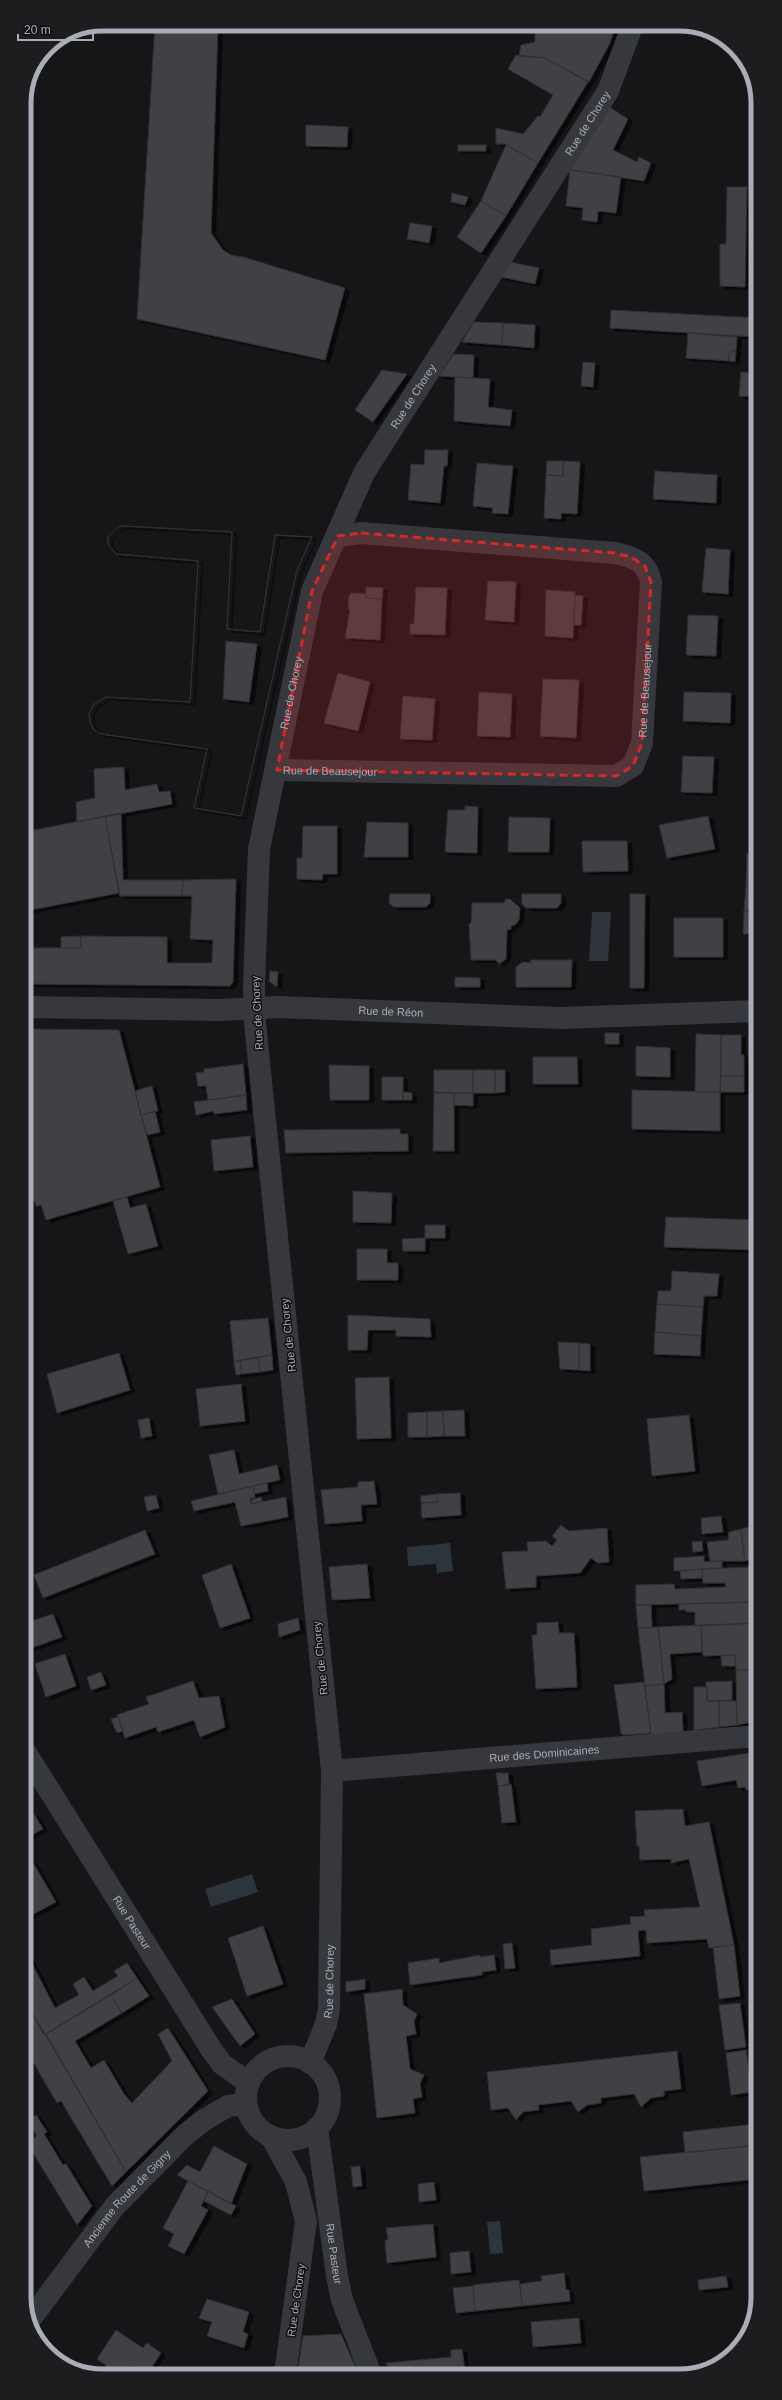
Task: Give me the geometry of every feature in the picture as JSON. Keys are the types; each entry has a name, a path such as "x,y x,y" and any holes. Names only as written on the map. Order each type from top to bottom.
{"street":[{"name":"Rue de Chorey","path":"310,2063 326,2024 330,2009 332,1771 254,1009 259,849 277,770 312,591 338,536 364,473 608,91 630,31"},
{"name":"Rue de Beausejour","path":"277,770 616,776 633,766 642,743 651,582 649,573 640,561 615,553 361,533 338,536"},
{"name":"Rue de Réon","path":"31,1007 254,1009 279,1007 561,1018 751,1011"},
{"name":"Rue des Dominicaines","path":"332,1771 751,1736"},
{"name":"Rue Pasteur","path":"31,1761 211,2049 247,2093"},
{"path":"293,2057 310,2063 324,2078 330,2099 328,2110 317,2128 309,2134 290,2140 270,2136 254,2123 247,2093 259,2068 274,2058 293,2057"},
{"name":"Ancienne Route de Gigny","path":"33,2316 116,2206 185,2135 204,2120 247,2093"},
{"name":"Rue Pasteur","path":"317,2128 318,2146 342,2300 369,2369"},
{"name":"Rue de Chorey","path":"270,2136 296,2182 306,2221 286,2369"}],"highlighted area":[{"path":"361,533 615,553 631,557 645,566 651,582 642,743 633,766 625,772 616,776 277,770 312,591 338,536"}],"shaded area":[{"path":"592,912 611,912 608,961 589,961"},
{"path":"450,1543 453,1571 437,1573 436,1564 408,1566 407,1547"},
{"path":"252,1874 258,1892 211,1907 205,1889"},
{"path":"500,2221 503,2253 490,2254 487,2222"}],"building":[{"path":"155,31 218,31 211,233 223,250 231,255 243,257 345,288 325,360 137,319"},
{"path":"535,31 614,31 610,43 589,82 545,58 519,56 521,45 535,42"},
{"path":"516,55 545,58 588,82 538,163 505,144 496,144 496,128 523,134 538,116 540,117 553,95 508,69"},
{"path":"605,104 628,119 613,150 637,162 639,157 651,163 644,181 566,169"},
{"path":"306,125 348,127 347,147 306,146"},
{"path":"458,145 486,145 486,151 458,151"},
{"path":"506,145 538,163 506,216 481,201"},
{"path":"570,170 621,177 616,213 598,211 597,222 582,220 583,208 566,206"},
{"path":"727,187 747,187 745,287 720,286 720,244 726,244"},
{"path":"452,193 468,197 465,205 451,202"},
{"path":"481,201 506,216 481,253 457,237"},
{"path":"410,223 432,226 429,243 407,239"},
{"path":"510,262 539,268 535,284 501,277"},
{"path":"611,310 751,318 751,337 610,328"},
{"path":"474,322 503,323 502,345 462,342"},
{"path":"503,323 535,325 534,348 502,345"},
{"path":"688,333 737,337 736,350 729,353 729,361 686,358"},
{"path":"736,350 735,362 729,361 729,353"},
{"path":"454,354 474,355 473,378 439,376"},
{"path":"583,362 595,363 593,387 581,386"},
{"path":"382,370 407,374 373,422 355,410"},
{"path":"741,372 751,373 751,397 739,396"},
{"path":"455,377 490,379 488,407 512,410 510,426 454,421"},
{"path":"425,450 448,450 447,466 444,466 440,503 408,500 411,464 424,465"},
{"path":"547,461 563,461 563,476 546,475"},
{"path":"563,461 580,462 577,514 561,513 561,519 544,518 546,475 563,476"},
{"path":"477,463 513,466 508,514 492,513 493,508 473,506"},
{"path":"655,471 717,475 716,503 653,499"},
{"path":"123,526 232,532 227,629 260,632 275,535 312,537 297,570 241,816 194,808 207,749 101,734 94,730 90,722 89,714 93,705 106,697 190,702 198,561 116,554 108,544 108,537 118,527","holes":["226,641 257,644 249,702 223,699"]},
{"path":"123,526 232,532 227,629 260,632 275,535 312,537 297,570 241,816 194,808 207,749 101,734 94,730 90,722 89,714 93,705 106,697 190,702 198,561 116,554 108,544 108,537 118,527"},
{"path":"706,548 730,550 728,594 702,592"},
{"path":"488,581 516,582 514,622 485,620"},
{"path":"366,587 383,588 382,599 366,598"},
{"path":"416,587 447,588 445,635 410,634 410,624 414,624"},
{"path":"546,590 575,592 573,638 545,636"},
{"path":"351,593 366,594 366,598 382,599 380,640 345,638 350,610 348,608 349,596"},
{"path":"575,595 583,596 581,625 574,625"},
{"path":"688,615 718,616 716,656 686,655"},
{"path":"338,673 370,682 358,731 324,723"},
{"path":"543,679 579,680 576,738 540,736"},
{"path":"479,692 512,694 510,737 477,736"},
{"path":"684,692 731,693 730,723 683,721"},
{"path":"403,696 435,699 432,740 400,739"},
{"path":"683,756 714,757 712,793 681,792"},
{"path":"124,767 125,790 157,784 159,792 170,791 172,804 77,822 76,802 95,798 94,769"},
{"path":"465,806 478,807 477,853 445,852 448,810 465,810"},
{"path":"121,813 123,880 183,880 182,896 120,896 105,816"},
{"path":"105,816 119,893 31,910 31,831"},
{"path":"708,816 715,849 667,858 659,825"},
{"path":"509,817 550,818 549,852 508,852"},
{"path":"367,822 408,823 408,857 364,857"},
{"path":"303,826 337,826 337,874 323,874 322,880 297,879 297,858 302,858"},
{"path":"582,841 627,841 628,871 583,872"},
{"path":"747,853 751,853 751,886 746,886"},
{"path":"236,879 233,982 230,986 31,984 31,948 81,948 81,936 167,937 167,963 212,963 213,940 190,939 192,896 182,896 183,880"},
{"path":"746,886 751,886 751,911 744,911"},
{"path":"390,894 430,894 430,903 426,907 394,907 389,903"},
{"path":"522,894 561,894 561,903 557,908 526,908 522,904"},
{"path":"630,894 645,894 644,988 630,988"},
{"path":"506,899 510,899 520,908 519,920 515,925 511,926 511,929 507,930 506,959 499,964 496,960 471,960 469,924 471,923 472,903 504,903"},
{"path":"744,911 751,911 751,934 743,934"},
{"path":"674,918 723,918 723,957 674,957"},
{"path":"81,936 81,948 61,948 61,937"},
{"path":"531,960 572,960 571,987 516,987 516,967 523,962 531,963"},
{"path":"270,971 278,972 277,987 269,981"},
{"path":"455,977 480,978 480,987 455,987"},
{"path":"31,1029 119,1030 160,1187 46,1220 41,1205 36,1206 31,1193"},
{"path":"605,1033 619,1033 619,1044 605,1044"},
{"path":"696,1034 721,1035 720,1092 695,1092"},
{"path":"721,1035 741,1035 741,1055 744,1055 744,1076 721,1076"},
{"path":"636,1046 670,1048 670,1077 636,1076"},
{"path":"533,1057 577,1057 578,1084 533,1084"},
{"path":"243,1064 246,1095 208,1100 206,1086 198,1086 196,1073 204,1072 204,1069"},
{"path":"329,1065 369,1066 369,1100 330,1100"},
{"path":"434,1070 473,1070 473,1093 434,1093"},
{"path":"473,1070 495,1070 495,1093 473,1093"},
{"path":"495,1070 505,1070 505,1092 495,1093"},
{"path":"721,1076 744,1076 744,1092 720,1092"},
{"path":"382,1077 403,1077 403,1100 382,1100"},
{"path":"152,1086 158,1111 141,1115 135,1091"},
{"path":"632,1090 720,1092 720,1131 632,1129"},
{"path":"403,1092 412,1093 412,1100 403,1100"},
{"path":"434,1092 454,1093 454,1151 433,1151"},
{"path":"454,1093 473,1093 473,1106 454,1105"},
{"path":"246,1095 247,1110 214,1114 214,1111 196,1115 194,1102"},
{"path":"155,1111 160,1132 147,1135 141,1115"},
{"path":"400,1129 400,1134 408,1134 408,1151 286,1153 284,1130"},
{"path":"250,1136 253,1167 214,1171 211,1140"},
{"path":"353,1191 392,1193 391,1223 353,1222"},
{"path":"127,1197 130,1208 146,1204 158,1246 128,1254 113,1201"},
{"path":"666,1217 751,1220 751,1250 664,1247"},
{"path":"425,1225 445,1225 445,1238 425,1238"},
{"path":"425,1238 425,1251 403,1251 402,1239"},
{"path":"357,1249 387,1249 387,1263 398,1263 398,1280 357,1280"},
{"path":"672,1271 719,1274 717,1296 704,1296 703,1307 657,1304 658,1291 671,1291"},
{"path":"657,1304 703,1307 701,1336 655,1332"},
{"path":"348,1315 430,1319 431,1337 396,1336 396,1330 368,1330 367,1350 348,1350"},
{"path":"268,1318 272,1355 234,1362 230,1321"},
{"path":"655,1332 701,1336 700,1356 654,1354"},
{"path":"558,1342 579,1343 579,1370 560,1369"},
{"path":"579,1343 590,1344 590,1371 579,1370"},
{"path":"119,1353 130,1390 57,1413 47,1374"},
{"path":"272,1355 273,1370 260,1372 258,1357"},
{"path":"258,1357 260,1372 242,1374 240,1360"},
{"path":"240,1360 242,1374 236,1375 234,1362"},
{"path":"389,1377 391,1438 357,1439 355,1378"},
{"path":"241,1384 245,1421 200,1426 196,1389"},
{"path":"464,1410 465,1436 444,1436 443,1411"},
{"path":"443,1411 444,1436 427,1437 427,1412"},
{"path":"427,1412 427,1437 408,1437 408,1413"},
{"path":"689,1415 695,1471 652,1476 647,1419"},
{"path":"149,1418 152,1436 141,1438 138,1420"},
{"path":"234,1450 239,1474 277,1465 280,1480 218,1494 209,1455"},
{"path":"374,1481 377,1504 361,1505 362,1521 325,1524 321,1490 358,1487 358,1482"},
{"path":"267,1483 268,1491 254,1494 253,1486"},
{"path":"253,1486 255,1498 250,1498 251,1504 286,1497 288,1517 241,1526 235,1502 194,1511 191,1501"},
{"path":"460,1493 461,1515 422,1518 421,1503 438,1502 437,1494"},
{"path":"437,1494 438,1502 421,1503 421,1496"},
{"path":"156,1495 159,1508 147,1511 144,1497"},
{"path":"261,1497 262,1501 251,1504 251,1500"},
{"path":"721,1516 723,1532 702,1534 701,1518"},
{"path":"561,1525 569,1531 607,1528 609,1562 598,1563 591,1558 580,1573 536,1576 536,1587 506,1589 502,1552 528,1551 527,1542 546,1541 552,1546 557,1540 552,1536"},
{"path":"751,1526 751,1560 745,1561 741,1529"},
{"path":"741,1529 745,1561 710,1561 707,1542 728,1540 729,1532"},
{"path":"145,1530 155,1554 43,1598 34,1575"},
{"path":"702,1541 703,1551 693,1552 692,1542"},
{"path":"704,1556 704,1562 722,1561 722,1568 674,1571 674,1558"},
{"path":"231,1564 250,1618 220,1628 202,1575"},
{"path":"367,1564 370,1598 332,1600 329,1567"},
{"path":"751,1567 751,1602 636,1605 636,1585 674,1584 675,1589 726,1587 725,1583 703,1583 702,1569"},
{"path":"702,1569 703,1578 681,1579 680,1571"},
{"path":"751,1602 751,1623 695,1626 695,1612 679,1610 679,1604"},
{"path":"636,1605 651,1605 652,1627 638,1628"},
{"path":"53,1614 62,1637 31,1648 31,1621"},
{"path":"298,1618 300,1630 279,1637 278,1624"},
{"path":"558,1622 559,1633 574,1633 577,1687 536,1689 532,1635 537,1635 537,1623"},
{"path":"751,1623 751,1670 736,1670 735,1655 703,1656 701,1625"},
{"path":"701,1625 702,1652 670,1654 672,1679 664,1684 658,1627"},
{"path":"658,1627 664,1684 645,1686 638,1628"},
{"path":"65,1654 76,1686 46,1697 35,1664"},
{"path":"735,1655 736,1666 722,1666 721,1656"},
{"path":"736,1670 751,1670 751,1722 737,1725"},
{"path":"101,1672 106,1685 91,1690 87,1677"},
{"path":"193,1681 199,1698 219,1696 225,1727 200,1737 194,1720 158,1732 156,1727 125,1738 117,1715 149,1704 146,1697"},
{"path":"732,1681 732,1700 707,1701 706,1682"},
{"path":"644,1682 651,1733 623,1735 621,1733 614,1685"},
{"path":"664,1684 665,1713 682,1712 683,1732 651,1736 645,1686"},
{"path":"694,1687 707,1687 707,1701 719,1701 719,1727 694,1730"},
{"path":"719,1701 736,1701 737,1725 719,1727"},
{"path":"118,1717 123,1731 117,1733 111,1719"},
{"path":"751,1753 751,1789 746,1790 746,1787 738,1788 736,1780 702,1786 697,1761"},
{"path":"496,1773 508,1773 509,1785 498,1786"},
{"path":"511,1784 516,1822 502,1823 498,1786"},
{"path":"683,1809 685,1826 709,1822 734,1945 709,1948 707,1939 647,1943 646,1930 638,1931 640,1956 551,1965 550,1950 592,1945 591,1929 631,1924 630,1917 645,1916 644,1910 700,1907 689,1859 671,1863 671,1859 640,1860 639,1846 637,1846 635,1811"},
{"path":"34,1814 43,1829 31,1835 31,1816"},
{"path":"31,1862 56,1902 31,1915"},
{"path":"263,1926 283,1984 247,1996 228,1938"},
{"path":"512,1943 515,1968 505,1969 503,1944"},
{"path":"734,1945 740,1996 719,1999 713,1947"},
{"path":"480,1955 480,1957 494,1955 496,1970 482,1972 482,1975 410,1985 408,1963 439,1958 439,1963"},
{"path":"31,1962 55,2008 79,1995 73,1984 84,1977 93,1991 118,1976 114,1971 127,1963 137,1978 44,2035 31,2010"},
{"path":"137,1978 149,1996 122,2013 111,1995"},
{"path":"365,1979 365,1989 346,1992 346,1982"},
{"path":"402,1989 403,2005 417,2014 414,2021 416,2034 406,2036 410,2069 424,2075 420,2083 422,2097 413,2099 415,2113 377,2118 364,1994"},
{"path":"111,1995 122,2013 75,2041 91,2068 104,2060 124,2094 132,2103 172,2061 158,2034 168,2028 208,2091 126,2172 46,2034"},
{"path":"232,1999 255,2034 240,2046 212,2007"},
{"path":"740,2003 746,2047 725,2050 719,2005"},
{"path":"35,2017 126,2172 112,2186 61,2101 57,2103 31,2059 31,2019"},
{"path":"746,2050 751,2092 731,2095 726,2053"},
{"path":"677,2051 681,2089 664,2091 664,2096 651,2098 641,2107 634,2094 601,2098 601,2103 587,2105 578,2112 571,2101 538,2105 539,2110 523,2112 516,2120 508,2108 491,2110 487,2072"},
{"path":"36,2115 47,2132 44,2134 63,2165 66,2164 92,2206 77,2225 31,2150 31,2140 37,2136 31,2125 31,2118"},
{"path":"751,2124 751,2146 685,2153 683,2132"},
{"path":"214,2146 247,2164 231,2204 177,2175 187,2165 200,2172"},
{"path":"751,2146 751,2180 644,2191 640,2157"},
{"path":"360,2166 362,2186 353,2187 351,2167"},
{"path":"188,2181 208,2191 201,2206 208,2210 184,2254 168,2246 174,2234 163,2228"},
{"path":"434,2182 436,2200 419,2202 418,2184"},
{"path":"208,2191 236,2206 231,2215 204,2201"},
{"path":"433,2224 436,2257 387,2263 385,2241 388,2239 386,2228"},
{"path":"469,2251 471,2272 451,2274 450,2253"},
{"path":"564,2273 566,2290 569,2290 570,2301 522,2306 520,2284 542,2281 541,2276"},
{"path":"726,2276 728,2287 699,2290 698,2280"},
{"path":"519,2280 522,2306 475,2311 473,2285"},
{"path":"473,2286 475,2311 456,2313 453,2288"},
{"path":"207,2299 249,2312 243,2332 248,2334 244,2348 207,2336 212,2322 199,2318"},
{"path":"579,2318 581,2343 533,2347 531,2322"},
{"path":"116,2330 143,2348 147,2343 161,2353 151,2369 135,2369 130,2366 128,2369 103,2369 106,2365 97,2359"},
{"path":"341,2334 356,2369 298,2369 303,2336"},
{"path":"462,2349 465,2369 388,2369 386,2363 451,2357 451,2350"}]}
